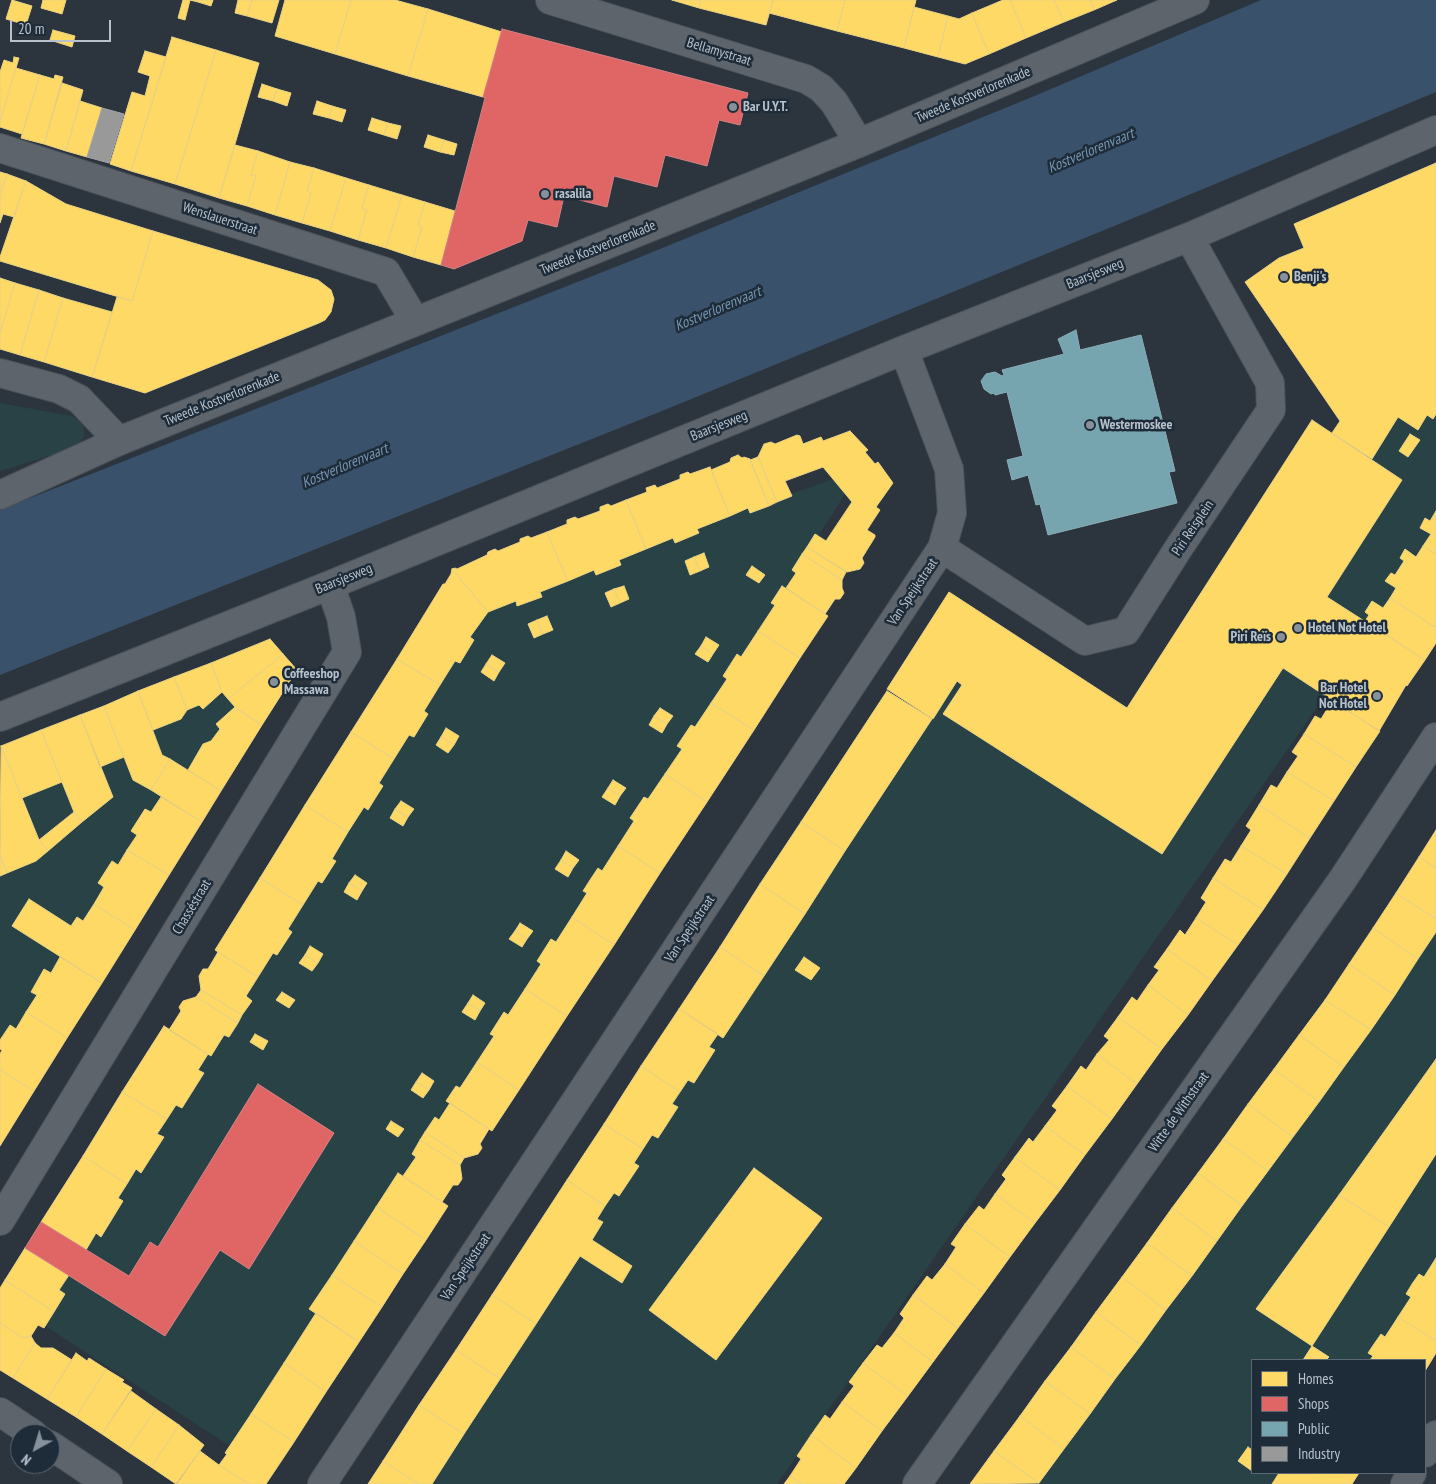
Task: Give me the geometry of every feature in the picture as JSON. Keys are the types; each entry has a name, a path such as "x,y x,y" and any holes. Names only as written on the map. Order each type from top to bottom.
{"street":[{"name":"Bellamystraat","path":"554,0 806,80 821,88 834,102 859,143"},
{"name":"Tweede Kostverlorenkade","path":"0,496 120,440 859,143 1195,0"},
{"name":"Baarsjesweg","path":"0,716 330,585 904,350 1190,237 1436,130"},
{"name":"Wenslauerstraat","path":"0,148 386,272 415,321"},
{"name":"Piri Reisplein","path":"942,548 1085,641 1126,631 1178,549 1271,410 1270,382 1190,237"},
{"name":"Van Speijkstraat","path":"322,1484 942,548 952,513 948,470 904,350"},
{"path":"0,373 59,389 79,399 120,440"},
{"name":"Chasséstraat","path":"0,1221 347,652 341,618 330,585"},
{"name":"Witte de Withstraat","path":"917,1484 1343,879 1436,737"},
{"path":"0,1412 18,1424"},
{"path":"1426,1451 1436,1435"},
{"path":"60,1452 108,1484"}],"green space":[{"path":"1436,222 1436,536 777,1484 412,1484 935,672 1151,746 1362,424"},
{"path":"0,403 72,416 83,424 85,435 79,444 59,453 0,471"},
{"path":"861,469 236,1450 39,1322 481,605"},
{"path":"267,676 0,1050 0,793"},
{"path":"1436,896 1436,1303 1402,1359 1251,1359 1251,1474 1331,1474 1325,1484 1020,1484"}],"water":[{"name":"Kostverlorenvaart","path":"1261,0 1436,0 1436,92 657,413 0,675 0,510 633,260 1032,97"}],"building: Homes":[{"path":"12,0 32,6 26,25 6,19"},
{"path":"43,0 66,0 62,14 41,8"},
{"path":"183,0 190,0 185,20 178,18"},
{"path":"199,0 213,0 211,6 198,2"},
{"path":"238,0 252,0 247,16 235,13"},
{"path":"252,0 279,0 272,23 247,16"},
{"path":"285,0 351,0 335,54 275,36"},
{"path":"351,0 395,0 428,9 408,76 335,54"},
{"path":"672,0 701,0 699,8"},
{"path":"701,0 773,0 766,25 699,8"},
{"path":"773,0 845,0 837,31 769,13"},
{"path":"845,0 916,0 904,48 837,31"},
{"path":"1003,0 1010,0 1026,38 989,54 972,13"},
{"path":"1010,0 1054,0 1064,22 1026,38"},
{"path":"1054,0 1090,0 1094,10 1064,22"},
{"path":"1090,0 1117,0 1094,10"},
{"path":"914,7 948,16 938,57 904,48"},
{"path":"428,9 502,32 483,97 408,76"},
{"path":"972,13 989,54 965,64 938,57 948,16 959,19"},
{"path":"53,30 75,36 72,47 50,40"},
{"path":"172,37 216,50 175,184 131,171"},
{"path":"216,50 259,63 219,198 175,184"},
{"path":"145,51 166,57 131,171 110,164 132,92 145,96 150,76 138,72"},
{"path":"14,57 19,58 0,121 0,72 4,60 13,63"},
{"path":"16,68 40,75 22,134 0,127 0,121"},
{"path":"40,75 54,79 55,75 63,77 44,144 21,138"},
{"path":"62,83 83,90 66,151 44,144"},
{"path":"262,84 277,89 273,101 258,97"},
{"path":"277,89 291,93 287,106 273,101"},
{"path":"80,101 102,108 87,157 66,151"},
{"path":"317,101 332,106 329,118 313,114"},
{"path":"332,106 346,110 342,122 329,118"},
{"path":"372,118 388,123 384,135 368,130"},
{"path":"388,123 401,126 397,139 384,135"},
{"path":"428,135 444,140 440,152 424,147"},
{"path":"444,140 457,144 454,155 440,152"},
{"path":"235,145 258,151 251,175 256,176 247,206 219,198"},
{"path":"258,151 290,162 275,215 247,206 256,176 251,175"},
{"path":"290,162 314,168 307,191 311,193 302,223 275,215"},
{"path":"1436,163 1436,414 1433,419 1427,415 1418,430 1398,417 1372,459 1332,433 1340,421 1245,282 1279,258 1304,248 1294,224"},
{"path":"314,168 346,178 330,231 302,223 311,193 307,191"},
{"path":"0,172 7,174 0,195"},
{"path":"7,174 26,181 14,217 3,214 0,223 0,195"},
{"path":"346,178 369,185 362,208 367,210 358,240 330,231"},
{"path":"26,181 66,204 153,231 132,301 0,261"},
{"path":"369,185 402,195 386,248 358,240 367,210 362,208"},
{"path":"402,195 425,202 418,225 422,227 413,257 386,248"},
{"path":"425,202 455,211 441,265 413,257 422,227 418,225"},
{"path":"153,231 318,280 331,290 334,299 331,312 325,320 319,323 145,393 92,377 117,297 132,301"},
{"path":"0,278 15,283 0,333"},
{"path":"15,283 39,290 20,355 0,349 0,333"},
{"path":"39,290 63,298 44,362 20,355"},
{"path":"63,298 112,312 92,377 44,362"},
{"name":"Piri Reïs","path":"1312,420 1402,480 1327,597 1425,660 1406,685 1379,731 1283,668 1162,854 943,714 962,685 957,681 933,719 887,689 949,592 1127,708"},
{"path":"850,431 868,450 865,452 875,464 878,462 893,483 876,507 880,510 867,530 875,535 875,537 862,558 864,563 860,569 847,572 807,547 815,534 826,541 852,502 823,467 785,481 792,496 777,502 758,457 764,444 771,442 775,444 797,435 800,436 803,444 821,437 823,441"},
{"path":"1410,434 1420,440 1408,457 1399,451"},
{"path":"738,455 742,458 750,459 769,506 750,513 748,508 730,516 711,470 730,462 731,458"},
{"path":"758,457 777,502 769,506 750,460"},
{"path":"710,467 730,516 697,529 699,533 675,543 673,538 646,549 626,500 647,492 646,488 655,485 657,488 680,479 680,475 688,472 690,474"},
{"path":"626,500 646,549 619,560 621,565 596,575 594,570 568,581 547,532 567,524 567,520 575,517 578,519 600,511 600,507 608,504 611,506"},
{"path":"1436,511 1436,554 1423,546 1431,534 1420,528 1425,518 1430,521"},
{"path":"547,532 568,581 540,592 542,597 517,606 516,601 488,612 452,569 457,569 487,555 488,552 495,549 498,551 520,542 520,539 528,536 531,538"},
{"path":"1423,546 1436,554 1436,628 1390,598 1396,588 1385,581 1391,573 1395,575 1404,561 1400,558 1405,549 1416,557"},
{"path":"807,547 846,572 842,580 802,554"},
{"path":"704,553 709,567 700,571 694,557"},
{"path":"802,554 842,580 844,593 840,599 835,599 825,614 786,588 796,573 792,570"},
{"path":"694,557 700,571 690,575 685,561"},
{"path":"752,566 765,575 759,583 746,575"},
{"path":"452,569 488,612 470,637 474,640 460,663 455,661 440,685 397,659 443,584 445,584"},
{"path":"624,586 629,599 620,603 614,589"},
{"path":"782,586 828,616 800,658 758,631 775,605 771,603"},
{"path":"614,589 620,603 611,607 605,593"},
{"path":"1390,598 1436,628 1436,643 1425,660 1365,621 1369,615 1365,612 1372,601 1383,608"},
{"path":"547,616 553,630 543,634 537,620"},
{"path":"537,620 543,634 534,638 528,624"},
{"path":"758,631 800,658 754,730 711,703 727,679 723,676 737,654 741,657"},
{"path":"706,637 719,645 713,654 701,646"},
{"path":"270,639 283,654 228,699 222,692 211,663"},
{"path":"701,646 713,654 708,662 695,654"},
{"path":"283,654 297,670 262,725 235,707 228,699"},
{"path":"492,655 505,663 499,672 486,664"},
{"path":"397,659 440,685 424,711 428,714 414,737 409,735 394,759 351,732"},
{"path":"211,663 222,692 203,709 199,705 187,710 174,677"},
{"path":"486,664 499,672 494,681 481,672"},
{"path":"174,677 187,710 181,719 153,730 138,691"},
{"path":"138,691 162,755 170,759 151,790 133,780 104,706"},
{"path":"887,691 932,719 845,851 801,822"},
{"path":"1332,701 1380,731 1356,767 1304,734 1315,716 1321,719"},
{"path":"711,703 754,730 707,802 665,774 682,749 677,746 691,725 695,727"},
{"path":"104,706 124,757 100,767 80,715"},
{"path":"235,707 262,725 221,791 188,770 203,744 211,741 220,729 216,724"},
{"path":"660,708 673,716 667,724 654,716"},
{"path":"80,715 113,797 82,822 74,812 41,730"},
{"path":"654,716 667,724 662,733 649,725"},
{"path":"446,728 459,736 454,745 441,737"},
{"path":"41,730 62,782 22,798 1,746"},
{"path":"351,732 394,759 379,783 383,786 368,810 364,807 348,832 305,805"},
{"path":"1304,734 1356,767 1334,801 1287,772 1298,756 1292,752"},
{"path":"441,737 454,745 448,753 436,745"},
{"path":"1,746 39,840 48,851 36,861 7,873 0,855"},
{"path":"170,759 221,791 202,822 151,790"},
{"path":"1287,772 1334,801 1310,838 1259,805 1271,785 1277,788"},
{"path":"665,774 707,802 660,873 618,846 634,821 630,818 644,797 648,799"},
{"path":"613,780 626,788 620,796 608,788"},
{"path":"608,788 620,796 615,805 602,797"},
{"path":"161,797 202,822 169,875 127,850 137,835 131,831 145,809 151,812"},
{"path":"401,801 414,809 408,817 395,809"},
{"path":"305,805 348,832 332,859 336,861 322,883 318,881 303,905 260,878"},
{"path":"1259,805 1310,838 1287,874 1241,846 1251,830 1246,826"},
{"path":"395,809 408,817 403,826 390,818"},
{"path":"74,812 82,822 48,851 39,840"},
{"path":"801,822 845,851 805,914 760,884"},
{"path":"1436,830 1436,868 1419,857"},
{"path":"618,846 660,873 614,945 572,917 587,893 583,891 590,880 598,868 602,871"},
{"path":"1241,846 1287,874 1263,910 1213,878 1225,859 1231,862"},
{"path":"127,850 169,875 135,930 94,904 104,887 98,883 112,861 118,865"},
{"path":"566,851 579,860 573,868 561,860"},
{"path":"0,855 7,873 0,876"},
{"path":"1419,857 1436,868 1436,919 1396,893"},
{"path":"561,860 573,868 568,877 555,869"},
{"path":"355,875 367,883 362,891 349,883"},
{"path":"260,878 303,905 288,929 292,932 277,955 273,953 258,977 215,950"},
{"path":"1213,878 1263,910 1238,945 1196,918 1206,902 1201,898"},
{"path":"349,883 362,891 357,900 344,892"},
{"path":"760,884 805,914 764,976 720,947"},
{"path":"1396,893 1436,919 1436,932 1418,959 1373,928"},
{"path":"29,899 71,926 77,917 83,921 94,904 135,930 102,983 12,926"},
{"path":"572,917 614,945 567,1016 525,989 541,964 537,961 551,939 556,942"},
{"path":"1196,918 1238,945 1212,981 1167,949 1180,930 1185,935"},
{"path":"520,923 533,931 527,939 515,931"},
{"path":"1373,928 1418,959 1395,995 1349,964"},
{"path":"515,931 527,939 522,947 509,939"},
{"path":"310,946 323,954 318,963 305,955"},
{"path":"720,947 764,976 723,1038 679,1009"},
{"path":"1167,949 1212,981 1188,1015 1148,985 1159,970 1154,967"},
{"path":"218,952 258,977 246,996 252,1001 242,1015 201,990 199,976 203,969 208,969"},
{"path":"305,955 318,963 312,971 299,963"},
{"path":"60,957 102,983 67,1038 26,1012 37,995 31,992 44,969 51,973"},
{"path":"804,957 820,968 811,980 795,970"},
{"path":"1349,964 1395,995 1371,1030 1325,1000"},
{"path":"1148,985 1188,1015 1162,1049 1118,1017 1132,997 1137,1001"},
{"path":"525,989 567,1016 519,1090 477,1062 494,1036 490,1034 504,1012 508,1015"},
{"path":"201,990 242,1015 238,1023 196,997"},
{"path":"282,992 295,1000 289,1008 276,1000"},
{"path":"473,995 485,1003 480,1011 468,1003"},
{"path":"196,997 238,1023 229,1037 224,1035 211,1056 169,1030 181,1011 179,1007 183,1001"},
{"path":"1325,1000 1371,1030 1344,1067 1299,1035"},
{"path":"468,1003 480,1011 475,1020 462,1012"},
{"path":"679,1009 718,1034 709,1047 715,1050 694,1083 688,1080 680,1092 641,1066"},
{"path":"26,1012 67,1038 34,1091 0,1070 0,1054 2,1050 0,1049 0,1040 10,1025 16,1029"},
{"path":"1118,1017 1162,1049 1137,1084 1097,1054 1109,1040 1104,1036"},
{"path":"164,1026 208,1054 198,1070 204,1073 182,1108 176,1105 167,1119 122,1092"},
{"path":"255,1034 268,1041 263,1050 250,1042"},
{"path":"1299,1035 1344,1067 1319,1102 1274,1069"},
{"path":"1097,1054 1137,1084 1112,1119 1067,1086 1081,1066 1086,1070"},
{"path":"1436,1059 1436,1154 1389,1227 1339,1195"},
{"path":"477,1062 519,1090 492,1131 446,1101 456,1086 460,1088"},
{"path":"641,1066 680,1092 672,1104 678,1107 658,1138 652,1135 643,1149 604,1124"},
{"path":"1274,1069 1319,1102 1293,1137 1248,1104"},
{"path":"0,1070 34,1091 0,1146"},
{"path":"422,1073 434,1081 429,1090 416,1082"},
{"path":"416,1082 429,1090 423,1098 411,1090"},
{"path":"1067,1086 1112,1119 1085,1155 1045,1126 1057,1110 1052,1106"},
{"path":"122,1092 167,1119 157,1134 164,1137 141,1173 136,1169 127,1184 83,1156"},
{"path":"450,1103 489,1129 480,1144 482,1148 478,1154 464,1158 425,1132 435,1117 439,1120"},
{"path":"1248,1104 1293,1137 1268,1171 1223,1139"},
{"path":"391,1121 404,1129 398,1137 386,1129"},
{"path":"604,1124 643,1149 634,1163 639,1166 619,1196 614,1193 605,1206 567,1180"},
{"path":"1045,1126 1085,1155 1060,1190 1015,1157 1029,1138 1033,1142"},
{"path":"425,1132 464,1158 460,1165 420,1140"},
{"path":"1223,1139 1268,1171 1242,1206 1198,1173"},
{"path":"420,1140 460,1165 462,1179 458,1185 453,1185 442,1202 403,1176 416,1157 412,1154"},
{"path":"83,1156 127,1184 118,1198 123,1201 101,1237 96,1233 86,1250 41,1222"},
{"path":"1015,1157 1060,1190 1035,1223 995,1194 1006,1179 1002,1175"},
{"path":"754,1168 822,1218 716,1360 649,1310"},
{"path":"398,1173 448,1206 426,1240 376,1207"},
{"path":"1198,1173 1242,1206 1217,1241 1172,1208"},
{"path":"567,1180 605,1206 597,1219 603,1222 592,1240 632,1266 622,1283 580,1256 536,1324 492,1295"},
{"path":"995,1194 1035,1223 1010,1257 965,1224 979,1206 984,1210"},
{"path":"1339,1195 1389,1227 1312,1346 1256,1309"},
{"path":"376,1207 426,1240 403,1274 354,1241"},
{"path":"1172,1208 1217,1241 1192,1276 1147,1243"},
{"path":"965,1224 1010,1257 984,1293 945,1264 956,1247 951,1244"},
{"path":"354,1241 403,1274 382,1307 332,1275"},
{"path":"1147,1243 1192,1276 1166,1310 1122,1277"},
{"path":"25,1248 69,1275 59,1290 65,1294 54,1312 5,1280"},
{"path":"1436,1258 1436,1341 1398,1317 1411,1297 1406,1294 1412,1284 1419,1274 1424,1277"},
{"path":"945,1264 984,1293 958,1328 913,1295 927,1276 932,1280"},
{"path":"332,1275 382,1307 359,1342 309,1309"},
{"path":"1122,1277 1166,1310 1141,1345 1096,1312"},
{"path":"5,1280 54,1312 44,1328 38,1325 31,1336 23,1338 0,1323 0,1288"},
{"path":"492,1295 536,1324 500,1379 456,1350"},
{"path":"913,1295 958,1328 933,1362 894,1333 904,1318 900,1314"},
{"path":"1096,1312 1141,1345 1115,1379 1071,1347"},
{"path":"316,1313 359,1342 326,1392 284,1363"},
{"path":"1398,1317 1436,1341 1436,1353 1426,1369 1426,1359 1371,1359 1373,1356 1368,1353 1381,1334 1385,1337"},
{"path":"0,1323 23,1338 31,1336 35,1343 13,1378 0,1370"},
{"path":"894,1333 933,1362 908,1396 863,1363 877,1345 882,1348"},
{"path":"35,1343 41,1348 53,1348 72,1360 47,1399 13,1378"},
{"path":"1312,1346 1329,1357 1327,1359 1304,1359"},
{"path":"1071,1347 1115,1379 1090,1414 1045,1381"},
{"path":"456,1350 500,1379 464,1434 419,1405"},
{"path":"76,1353 87,1361 89,1358 106,1369 76,1417 47,1399"},
{"path":"284,1363 326,1392 294,1442 251,1414"},
{"path":"863,1363 908,1396 882,1431 842,1402 854,1386 849,1382"},
{"path":"106,1369 124,1380 122,1382 132,1388 102,1434 76,1417"},
{"path":"1045,1381 1090,1414 1064,1449 1020,1416"},
{"path":"131,1391 156,1409 127,1451 102,1434"},
{"path":"842,1402 882,1431 856,1468 811,1435 825,1415 830,1419"},
{"path":"419,1405 464,1434 432,1484 418,1484 383,1461"},
{"path":"156,1409 179,1425 151,1467 127,1451"},
{"path":"251,1414 294,1442 266,1484 249,1484 219,1465"},
{"path":"1020,1416 1064,1449 1039,1483 994,1451"},
{"path":"179,1425 204,1445 176,1484 151,1467"},
{"path":"811,1435 856,1468 844,1484 802,1484 790,1476 801,1459 797,1456"},
{"path":"1248,1447 1251,1449 1251,1470 1238,1461"},
{"path":"200,1451 219,1465 249,1484 177,1484"},
{"path":"994,1451 1039,1483 970,1484"},
{"path":"383,1461 418,1484 368,1484"},
{"path":"1278,1474 1358,1474 1352,1484 1272,1484"},
{"path":"790,1476 802,1484 784,1484"}],"building: Shops":[{"path":"502,29 748,93 740,125 719,120 707,166 665,155 657,187 614,176 607,207 564,196 557,227 528,220 522,241 454,269 441,265"},
{"path":"258,1084 334,1133 249,1269 220,1250 165,1336 25,1248 41,1222 129,1276 150,1242 158,1247"}],"building: Public":[{"name":"Westermoskee","path":"1076,330 1080,350 1141,335 1175,471 1169,472 1177,503 1048,535 1040,504 1036,505 1028,475 1012,480 1007,460 1023,456 1007,392 991,394 984,389 981,381 986,374 995,372 1002,376 1004,375 1002,370 1064,354 1058,339"}],"building: Industry":[{"path":"102,108 124,114 109,163 87,157"}],"place":[{"name":"Bar U.Y.T.","path":"733,107"},
{"name":"rasalila","path":"545,194"},
{"name":"Benji's","path":"1284,277"},
{"name":"Westermoskee","path":"1090,425"},
{"name":"Hotel Not Hotel","path":"1298,628"},
{"name":"Piri Reïs","path":"1281,637"},
{"name":"Coffeeshop Massawa","path":"274,682"},
{"name":"Bar Hotel Not Hotel","path":"1377,696"}]}
